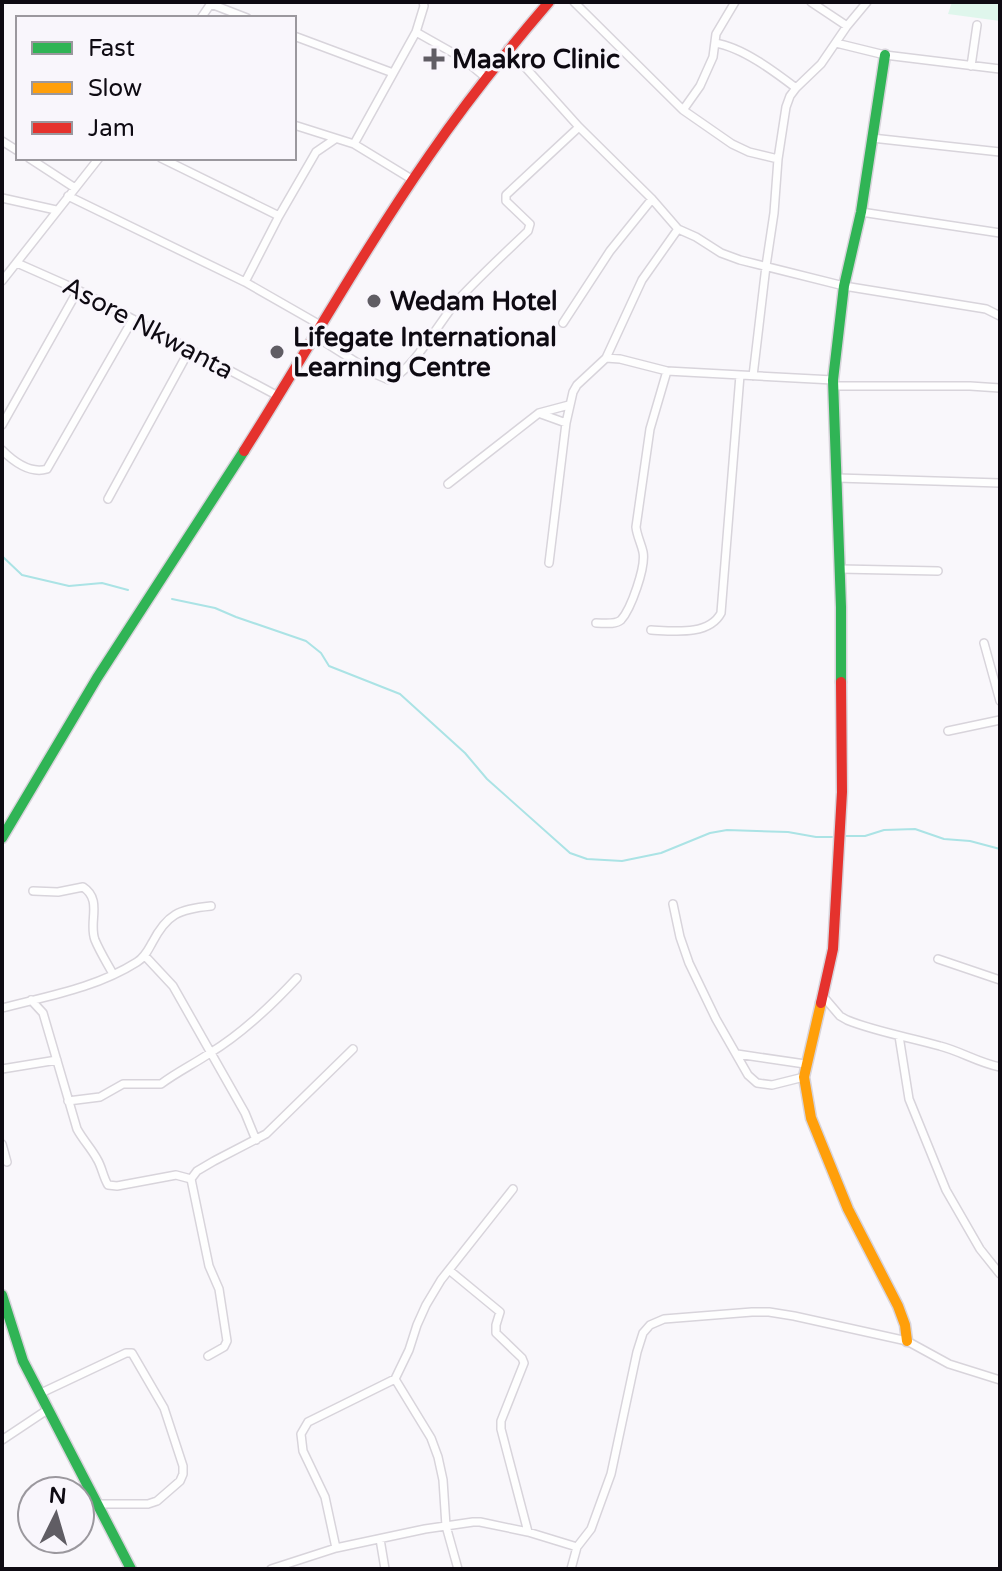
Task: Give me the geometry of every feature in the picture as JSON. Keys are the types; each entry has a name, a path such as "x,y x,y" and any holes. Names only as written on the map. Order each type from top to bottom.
{"street":[{"path":"354,144 416,32 423,2"},
{"path":"2,838 90,689 224,484 376,235 439,139 485,77 549,2"},
{"path":"574,2 683,110 732,144 778,159"},
{"path":"683,110 700,86 713,57 716,34 735,2"},
{"path":"811,2 847,26"},
{"path":"753,376 786,107 796,88 821,64 867,2"},
{"path":"211,3 242,16"},
{"path":"971,66 977,25"},
{"path":"416,32 462,58 485,77"},
{"path":"296,37 393,73"},
{"path":"715,43 741,52 796,88"},
{"path":"836,43 885,55 1000,69"},
{"path":"508,48 678,229 721,253 844,286 986,309 1000,316"},
{"path":"885,55 861,212 844,286 833,383 840,569 842,792 833,949 804,1077 811,1118 820,1142 848,1209 898,1306 907,1341"},
{"path":"296,126 354,144 413,180"},
{"path":"315,336 389,380 402,373 455,304 528,231 530,224 506,201 506,195 579,127"},
{"path":"315,132 316,152"},
{"path":"872,138 1000,152"},
{"path":"245,282 316,152 335,139"},
{"path":"32,160 75,188"},
{"path":"2,281 97,160"},
{"path":"165,160 279,216"},
{"path":"68,196 245,282 322,326"},
{"path":"2,198 56,210"},
{"path":"563,323 610,251 652,199"},
{"path":"861,212 1000,233"},
{"path":"549,563 569,405 577,385 606,358 642,280 678,229"},
{"name":"Asore Nkwanta","path":"17,263 78,290 278,396"},
{"path":"2,425 78,290"},
{"path":"2,450 28,468 47,469 133,319"},
{"path":"612,348 620,359"},
{"path":"108,499 190,349"},
{"path":"606,358 667,371 833,383 1000,388"},
{"path":"596,623 612,623 622,619 640,581 643,551 636,527 650,429 667,371"},
{"path":"651,630 683,632 697,629 718,619 721,613 740,375"},
{"path":"448,484 539,413 569,405"},
{"path":"539,413 566,423"},
{"path":"837,478 1000,483"},
{"path":"840,569 938,571"},
{"path":"984,643 1000,701"},
{"path":"948,731 1000,720"},
{"path":"33,891 58,892 83,887 89,891 94,902 95,941 113,974"},
{"path":"673,904 689,963 748,1075 757,1083 772,1085 804,1077"},
{"path":"2,1008 70,992 113,974 145,956 161,926 172,916 189,908 211,906"},
{"path":"145,956 173,986 245,1113 256,1140"},
{"path":"938,959 1000,980"},
{"path":"68,1101 100,1097 123,1084 161,1084 174,1073 212,1053 266,1010 297,978"},
{"path":"822,995 847,1020 944,1047 1000,1067"},
{"path":"31,1000 43,1013 77,1129 99,1161 108,1185 176,1175 191,1179"},
{"path":"899,1036 909,1099 946,1190 980,1249 1000,1274"},
{"path":"208,1356 224,1347 227,1341 219,1289 209,1266 191,1179 197,1171 266,1134 353,1049"},
{"path":"737,1054 805,1064"},
{"path":"3,1068 57,1060"},
{"path":"2,1144 7,1162"},
{"path":"336,1548 325,1497 303,1451 301,1434 308,1422 395,1379 426,1305 441,1280 513,1189"},
{"path":"449,1270 500,1312 496,1333 524,1363 501,1421 501,1429 528,1532"},
{"path":"2,1295 23,1361 131,1569"},
{"path":"571,1569 577,1547 591,1529 604,1496 637,1352 643,1333 650,1325 664,1319 769,1312 907,1341 949,1364 1000,1380"},
{"path":"39,1394 126,1353 132,1353 164,1408 183,1466 180,1481 157,1501 148,1504 98,1504"},
{"path":"395,1379 431,1438 443,1480 446,1526 458,1569"},
{"path":"2,1440 47,1410"},
{"path":"271,1569 336,1548 480,1522 577,1547"},
{"path":"380,1539 385,1569"}],"green space":[{"path":"952,2 1000,2 1000,21 948,14"}],"waterway":[{"path":"2,556 22,575 69,586 102,583 128,590"},
{"path":"172,599 215,608 306,641 321,653 329,666 400,694 465,753 487,779 570,853 587,859 622,861 661,853 710,833 727,830 832,837"},
{"path":"845,836 915,829 944,839 970,841 1000,849"}],"traffic: fast":[{"path":"841,682 833,380 844,286 861,212 885,55"},
{"path":"2,838 97,678 244,451"},
{"path":"2,1295 23,1361 131,1569"}],"traffic: slow":[{"path":"821,1003 804,1077 811,1118 848,1209 898,1306 907,1341"}],"traffic: jam":[{"path":"244,451 429,156 457,116 549,2"},
{"path":"821,1003 833,949 842,792 841,682"}],"place":[{"name":"Maakro Clinic","path":"434,59"},
{"name":"Wedam Hotel","path":"374,301"},
{"name":"Lifegate International Learning Centre","path":"277,352"}]}
